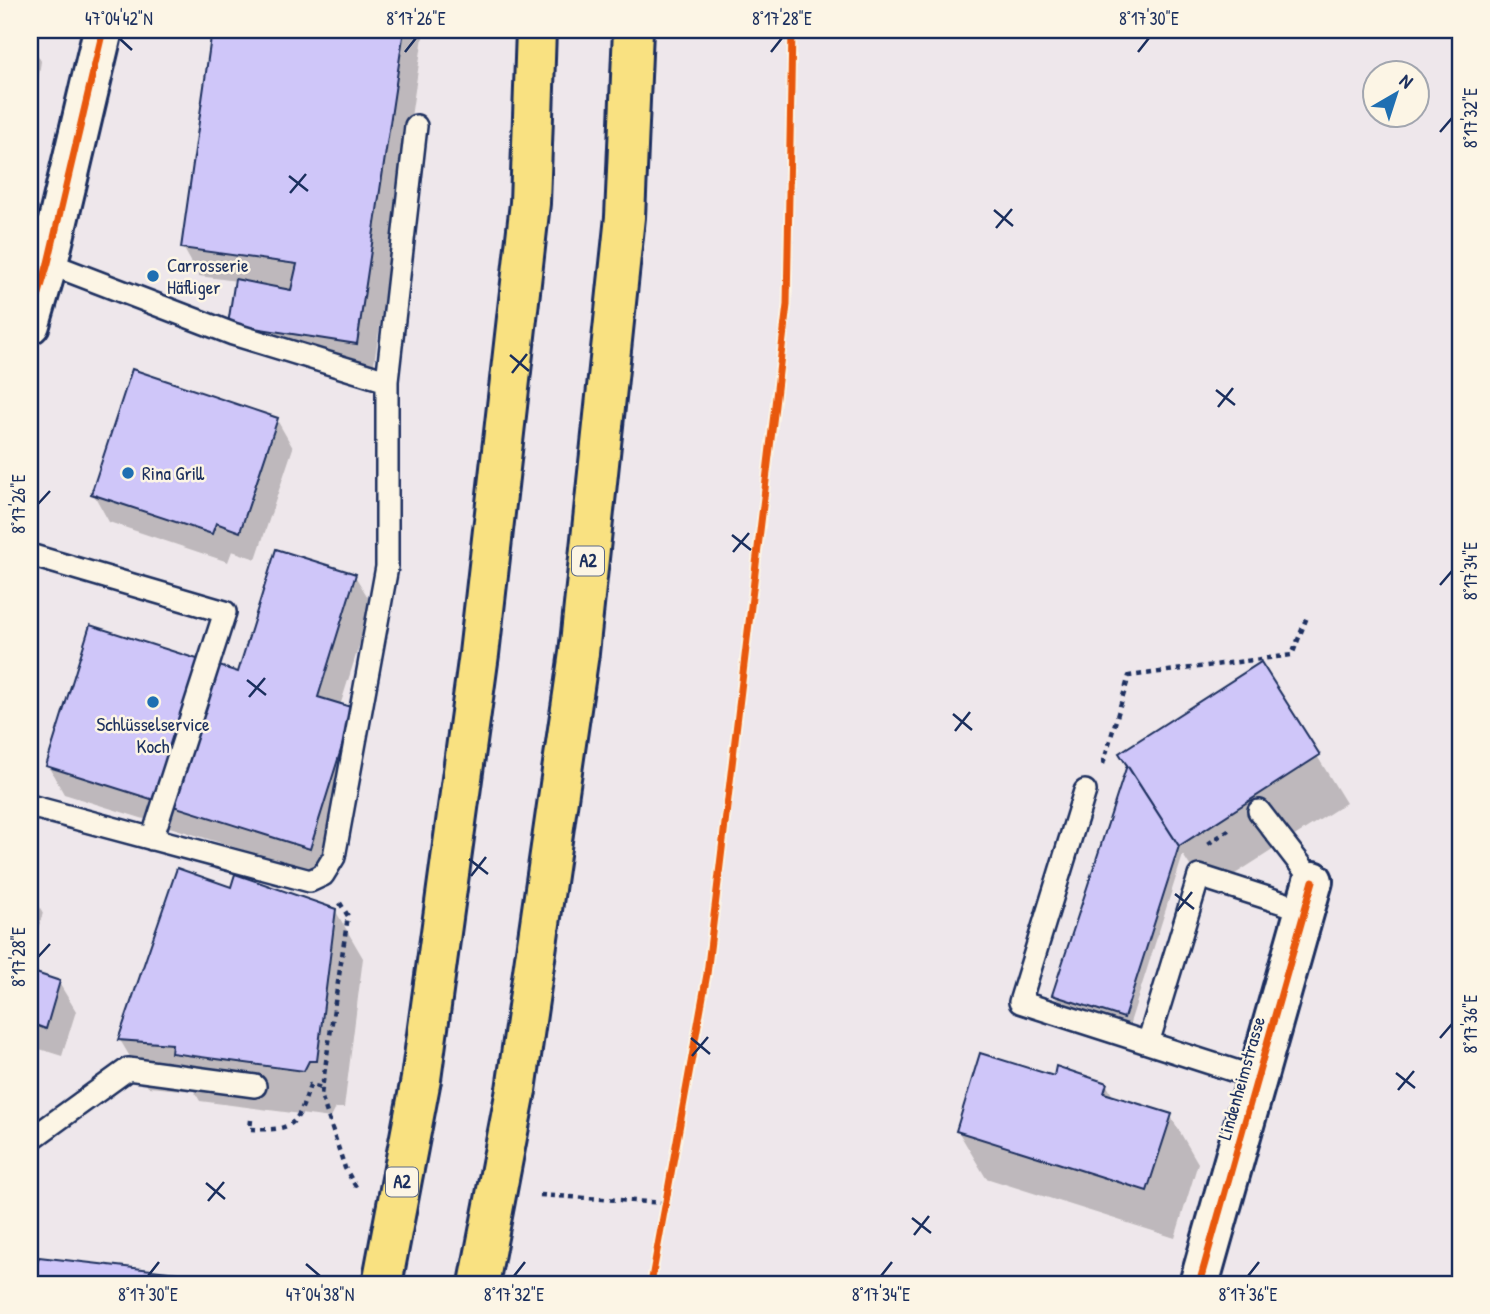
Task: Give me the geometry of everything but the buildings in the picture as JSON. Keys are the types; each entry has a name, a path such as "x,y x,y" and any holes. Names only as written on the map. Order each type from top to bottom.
{"highway":[{"name":"A2","path":"382,1284 421,1079 479,654 527,230 536,30"},
{"name":"A2","path":"479,1284 516,1090 579,653 625,217 633,30"}],"street":[{"path":"30,324 48,263 103,30"},
{"name":"Lindenheimstrasse","path":"1199,1284 1309,895"}],"lane":[{"path":"30,806 310,881 323,875 334,857 387,567 387,381 416,126"},
{"path":"48,263 233,334 387,381"},
{"path":"30,555 225,612 152,839"},
{"path":"1085,790 1020,1002 1257,1078"},
{"path":"1259,811 1309,895"},
{"path":"1148,1043 1199,876 1309,895"},
{"path":"30,1140 128,1069 255,1086"}],"path":[{"path":"1085,790 1100,773 1129,676 1292,655 1307,617"},
{"path":"1199,876 1196,852 1259,811"},
{"path":"250,1124 250,1129 270,1130 292,1125 300,1115 310,1086 322,1088"}],"cycle path":[{"path":"30,324 48,263 103,30"},
{"path":"651,1284 707,974 787,305 792,30"},
{"path":"1199,1284 1313,881"}],"place":[{"name":"Carrosserie Häfliger","path":"153,276"},
{"name":"Rina Grill","path":"128,473"},
{"name":"Schlüsselservice Koch","path":"153,702"}]}
